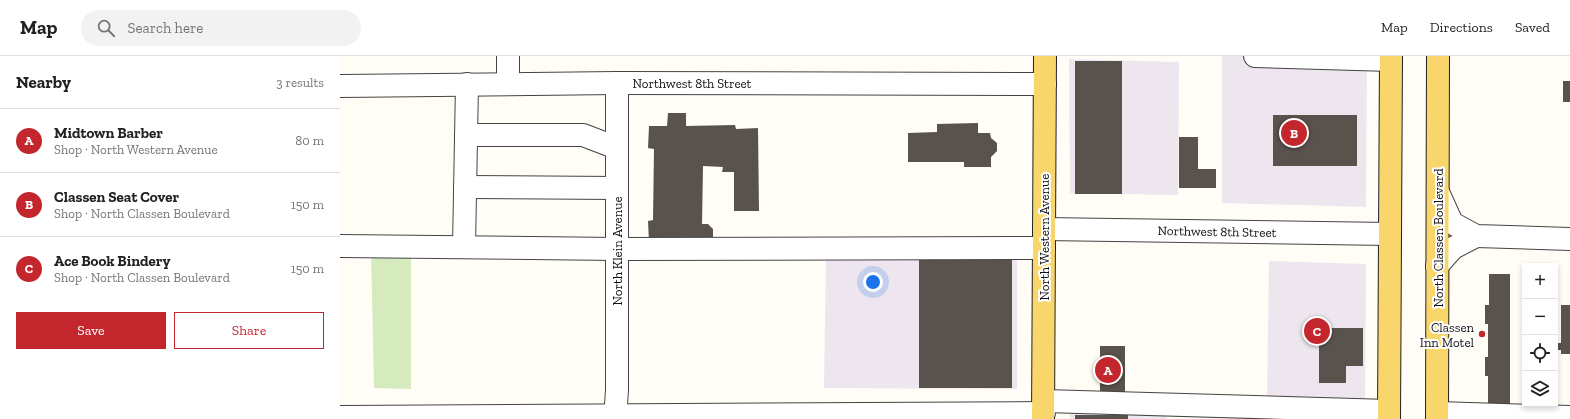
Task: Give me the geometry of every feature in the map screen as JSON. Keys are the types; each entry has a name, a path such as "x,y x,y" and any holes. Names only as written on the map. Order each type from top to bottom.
{"main road":[{"name":"North Western Avenue","path":"1044,411 1045,56"},
{"name":"North Classen Boulevard","path":"1437,416 1438,56"},
{"path":"1389,415 1391,58"}],"street":[{"path":"508,56 508,84"},
{"path":"1255,56 1391,58"},
{"name":"Northwest 8th Street","path":"340,86 617,83 1045,84"},
{"name":"North Klein Avenue","path":"615,417 617,390 617,83"},
{"path":"464,247 467,84"},
{"path":"466,135 583,135 617,148"},
{"path":"465,187 617,188"},
{"path":"1438,192 1452,223 1476,236 1570,239"},
{"name":"Northwest 8th Street","path":"340,246 617,249 1044,239 1390,234"},
{"path":"1437,266 1453,248 1476,236"},
{"path":"340,417 782,416 1044,411 1389,415"},
{"path":"1437,416 1570,417"}],"shaded area":[{"path":"1222,56 1367,56 1366,207 1222,203"},
{"path":"1069,59 1179,62 1178,195 1070,193"},
{"path":"826,255 1017,256 1017,389 824,388"},
{"path":"1269,261 1366,264 1365,400 1267,398"},
{"path":"1070,411 1166,414 1166,419 1070,419"}],"green space":[{"path":"411,249 411,389 374,388 371,250"}],"building":[{"path":"1075,61 1122,61 1122,194 1075,194"},
{"path":"1563,81 1570,81 1570,102 1563,102"},
{"path":"668,113 686,113 686,126 735,125 736,129 758,128 759,211 734,211 734,172 722,172 723,167 703,166 702,224 708,224 713,229 713,237 707,241 649,242 648,221 653,220 654,149 648,148 649,126 667,126"},
{"path":"1273,115 1357,115 1357,166 1273,166"},
{"path":"978,123 978,133 990,133 991,138 997,143 997,151 991,157 991,167 964,167 964,162 908,162 908,133 937,132 937,124"},
{"path":"1179,137 1198,137 1198,169 1216,169 1216,188 1179,188"},
{"path":"919,260 1012,260 1012,388 919,388"},
{"path":"1489,274 1510,274 1510,407 1488,406 1488,376 1485,376 1485,357 1488,357 1488,324 1485,324 1485,305 1489,305"},
{"path":"1561,305 1570,305 1570,354 1561,354 1561,350 1558,350 1558,343 1561,343"},
{"path":"1319,328 1363,328 1363,366 1346,366 1346,383 1319,383"},
{"path":"1100,346 1125,346 1125,393 1100,393"},
{"path":"1075,415 1128,415 1128,419 1075,419"}],"place":[{"name":"Classen Seat Cover","path":"1294,133"},
{"name":"Ace Book Bindery","path":"1317,331"},
{"name":"Classen Inn Motel","path":"1482,334"},
{"name":"Midtown Barber","path":"1108,370"}]}
